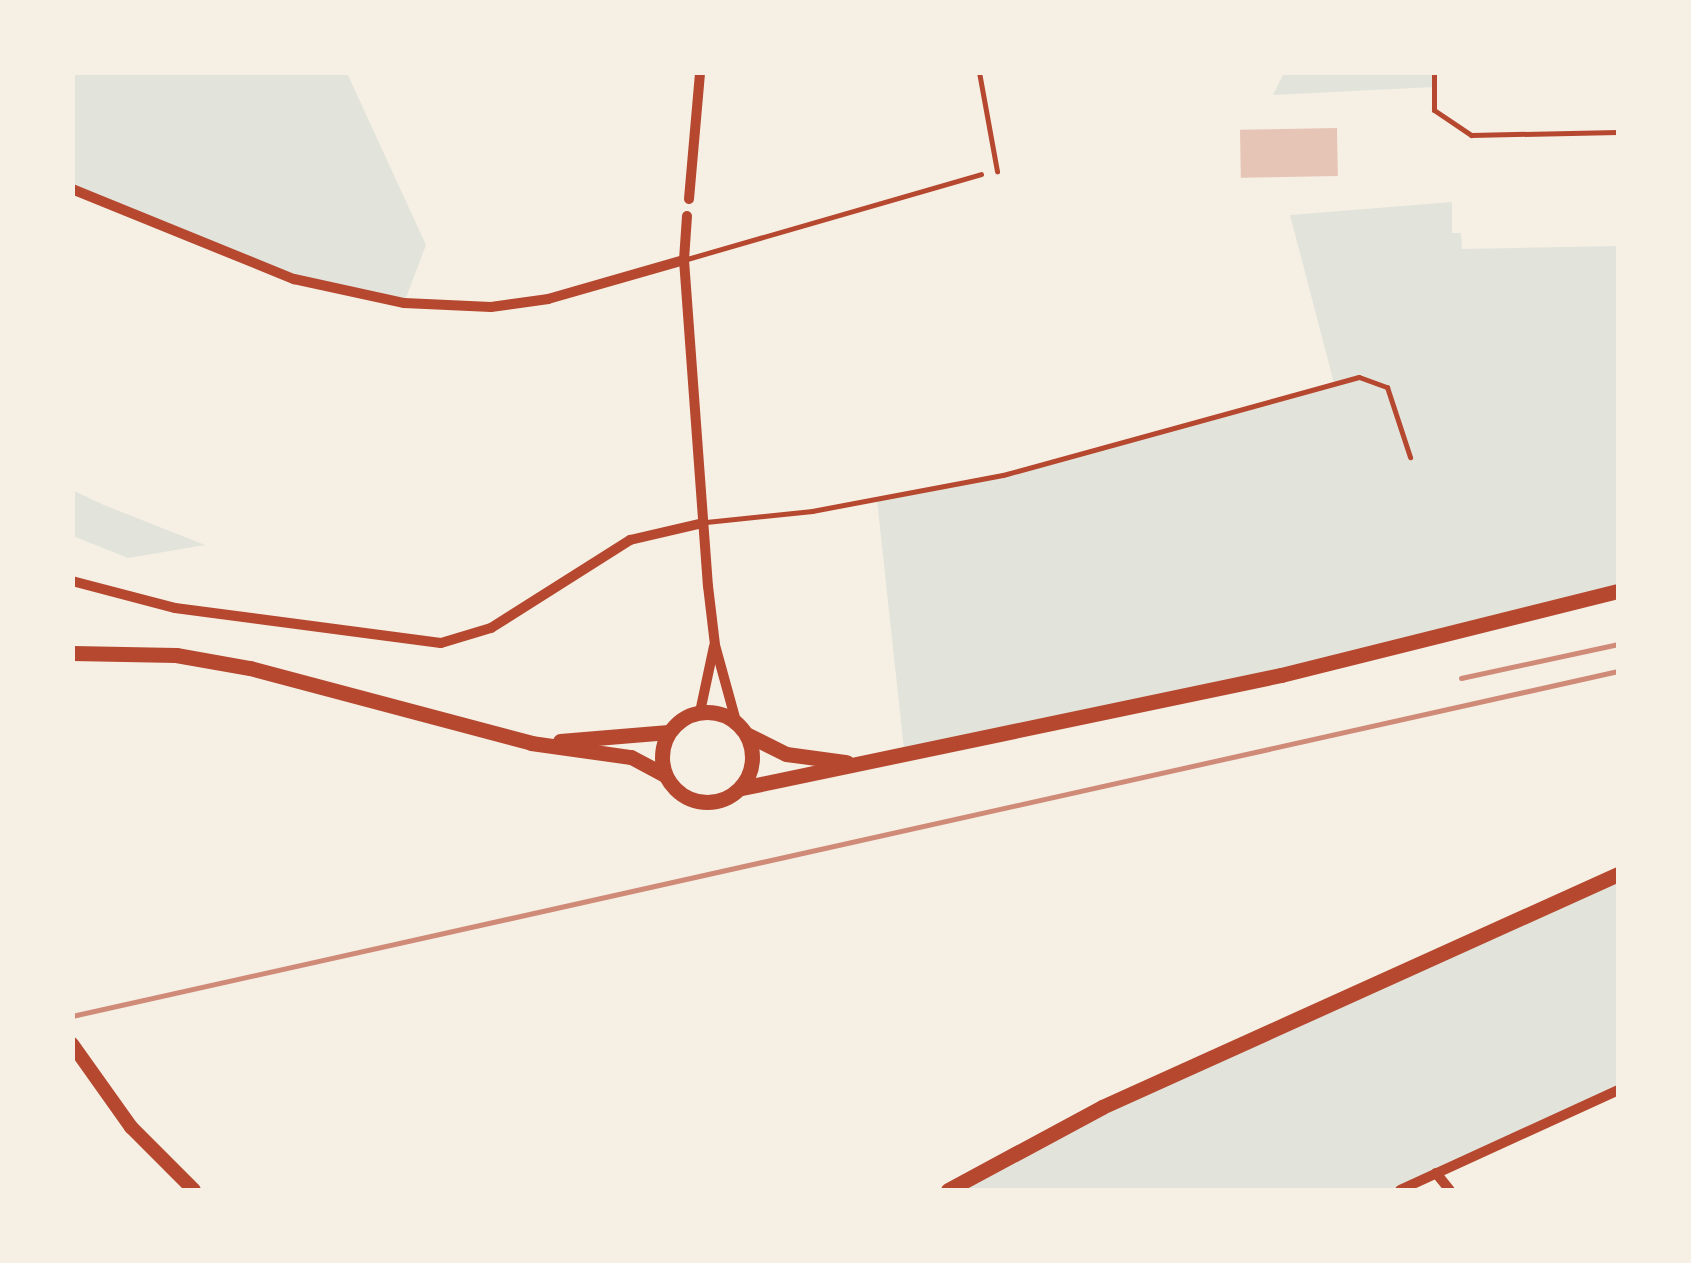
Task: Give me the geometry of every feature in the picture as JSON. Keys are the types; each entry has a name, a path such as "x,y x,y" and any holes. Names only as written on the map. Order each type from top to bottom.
{"main road":[{"path":"72,653 176,655 250,668 531,743 631,757 664,774 685,798 714,804 742,788 905,758 1618,591"},
{"path":"531,743 669,732 700,712 736,721 748,735 786,754 833,762 905,758"},
{"path":"664,774 662,752 669,732"},
{"path":"742,788 753,758 748,735"},
{"path":"952,1189 1102,1106 1618,874"}],"street":[{"path":"689,199 700,72"},
{"path":"72,189 294,279 404,303 491,307 548,299 684,260"},
{"path":"687,216 684,260 703,522 715,645 736,721"},
{"path":"72,581 174,608 441,643 491,628 630,540 703,522"},
{"path":"700,712 715,645"},
{"path":"72,1044 131,1127 194,1190"},
{"path":"1400,1190 1618,1090"},
{"path":"1436,1174 1450,1190"}],"lane":[{"path":"978,72 997,171"},
{"path":"1434,72 1434,110 1470,135 1618,132"},
{"path":"684,260 982,174"},
{"path":"703,522 812,511 1002,474 1359,377 1387,387 1410,457"}],"shaded area":[{"path":"72,73 347,73 426,245 404,303 346,294 73,189"},
{"path":"1284,73 1434,73 1434,87 1273,95"},
{"path":"1452,202 1452,233 1461,233 1462,249 1618,246 1618,591 905,759 877,500 1003,475 1334,383 1290,215"},
{"path":"72,490 205,545 128,558 73,536"},
{"path":"1618,874 1618,1090 1400,1190 950,1190 1024,1145"}],"building":[{"path":"1337,128 1338,176 1241,178 1240,130"}],"railway":[{"path":"1461,678 1618,644"},
{"path":"72,1016 1618,671"}]}
